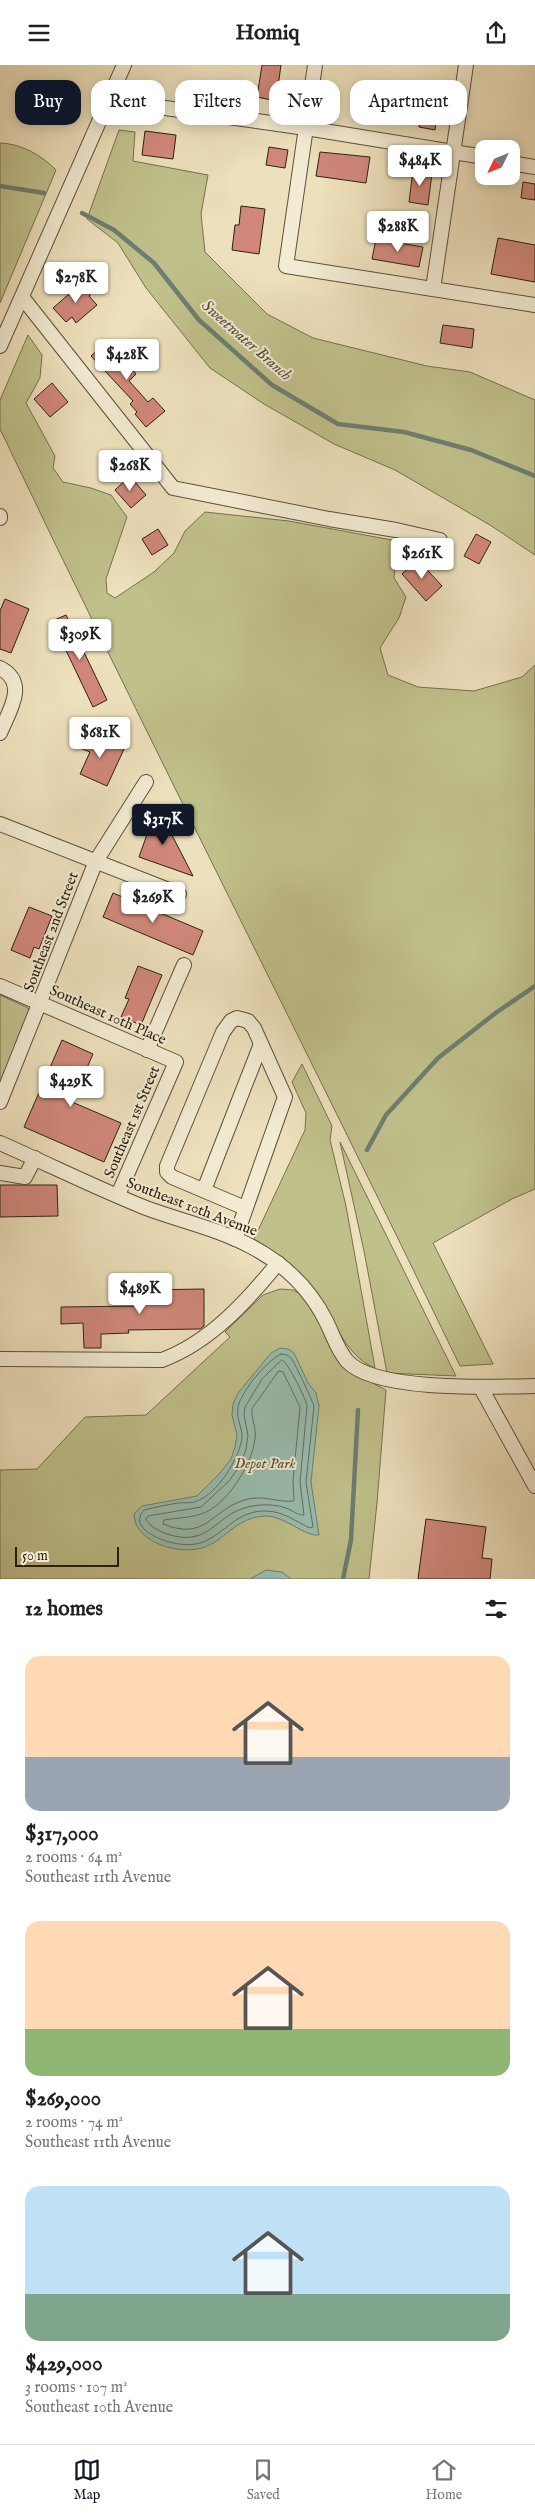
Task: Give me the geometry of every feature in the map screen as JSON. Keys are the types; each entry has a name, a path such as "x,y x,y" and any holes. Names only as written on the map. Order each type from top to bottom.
{"street":[{"path":"117,80 124,65"},
{"path":"315,65 286,266 535,305"},
{"path":"433,289 466,65"},
{"path":"165,108 306,128 475,155"},
{"path":"0,346 97,125"},
{"path":"520,164 535,167"},
{"path":"22,297 173,487 310,515 396,529 440,540"},
{"path":"0,668 8,672 15,680 16,697 0,733"},
{"name":"Southeast 2nd Street","path":"0,1102 96,861 146,782"},
{"path":"0,824 179,894"},
{"path":"148,1050 184,965"},
{"name":"Southeast 10th Place","path":"0,986 176,1062"},
{"path":"235,1239 284,1103 284,1091 261,1044 248,1021 237,1018 227,1026 167,1166 167,1172 172,1177 245,1208"},
{"path":"204,1190 261,1044"},
{"name":"Southeast 1st Street","path":"118,1195 176,1062"},
{"name":"Southeast 10th Avenue","path":"0,1143 173,1218 235,1239 278,1263 296,1278 312,1297 348,1362 355,1369 380,1380 481,1387 535,1386"},
{"path":"0,1173 25,1177 35,1159"},
{"path":"0,1359 162,1359 181,1353 215,1328 250,1297 278,1263"},
{"path":"481,1387 535,1486"}],"green space":[{"path":"119,130 135,132 133,161 208,175 201,214 205,252 267,314 313,338 427,366 470,372 535,400 535,555 490,525 395,470 334,444 264,404 210,368 146,288 118,243 87,219"},
{"path":"0,143 31,151 56,170 0,303"},
{"path":"28,335 42,355 40,378 26,403 55,456 53,468 63,482 91,488 111,495 127,517 106,579 107,593 115,598 154,572 174,553 185,531 205,512 289,521 392,540 396,557 394,578 406,597 399,618 380,648 388,675 418,687 474,691 522,677 535,665 535,1189 512,1199 433,1243 493,1364 460,1366 0,429 0,400"},
{"path":"0,995 28,1008 29,1013 0,1083"},
{"path":"302,1064 332,1126 330,1140 346,1206 375,1368 364,1362 346,1343 318,1295 305,1278 285,1259 254,1239 305,1130 306,1113 292,1082"},
{"path":"340,1142 456,1376 387,1373 364,1251"},
{"name":"Depot Park","path":"280,1289 293,1290 302,1295 350,1371 386,1390 369,1579 0,1579 0,1470 37,1469 85,1417 146,1415 230,1337 225,1332 263,1295"}],"water":[{"path":"280,1348 288,1349 294,1353 308,1383 316,1393 319,1406 311,1482 319,1535 307,1533 280,1519 266,1516 247,1520 205,1547 184,1550 160,1545 150,1540 136,1524 134,1514 142,1506 197,1496 220,1473 231,1459 235,1447 237,1435 232,1415 233,1404 238,1393 271,1353"},
{"path":"266,1570 282,1572 291,1579 250,1579"}],"building":[{"path":"262,65 281,65 279,80 269,80 269,100 259,97"},
{"path":"419,125 436,125 435,130 419,127"},
{"path":"145,131 176,135 173,159 142,155"},
{"path":"269,147 288,150 285,168 266,165"},
{"path":"320,152 370,157 366,183 316,176"},
{"path":"413,170 432,173 428,205 409,202"},
{"path":"523,182 535,184 535,200 521,198"},
{"path":"241,206 265,209 259,254 232,250 235,225 239,225"},
{"path":"498,238 535,245 535,282 491,274"},
{"path":"376,239 423,247 419,267 372,259"},
{"path":"83,282 92,293 89,296 97,305 76,323 72,317 66,322 53,308"},
{"path":"443,325 474,329 472,348 440,343"},
{"path":"107,342 117,354 126,346 134,354 126,362 136,374 129,381 148,402 153,398 165,411 146,427 135,414 137,412 130,404 133,401 91,356"},
{"path":"52,383 68,402 50,417 34,399"},
{"path":"130,476 146,495 131,508 115,490"},
{"path":"158,529 168,545 152,555 142,539"},
{"path":"476,534 491,542 479,564 464,556"},
{"path":"418,560 442,586 426,601 402,574"},
{"path":"5,599 29,609 11,653 0,649 0,611"},
{"path":"66,615 107,700 93,707 52,621"},
{"path":"87,732 124,749 107,786 80,774 90,752 80,748"},
{"path":"157,806 193,876 139,857"},
{"path":"113,893 203,931 193,955 103,917"},
{"path":"29,907 52,916 39,949 34,947 30,958 11,950"},
{"path":"138,966 162,975 141,1025 121,1017 129,999 125,998"},
{"path":"62,1040 93,1054 72,1102 121,1123 104,1162 24,1127"},
{"path":"0,1185 57,1185 58,1216 0,1217"},
{"path":"204,1289 204,1326 200,1329 128,1330 129,1333 101,1334 101,1348 84,1348 83,1323 61,1324 61,1307 140,1306 140,1290"},
{"path":"426,1519 486,1527 482,1558 492,1559 490,1579 418,1579"}],"waterway":[{"name":"Sweetwater Branch","path":"0,186 44,193"},
{"name":"Sweetwater Branch","path":"82,213 114,230 154,263 199,320 272,385 338,424 404,432 471,450 535,476"},
{"path":"367,1150 386,1115 438,1058 497,1012 535,986"},
{"path":"343,1579 351,1540 358,1410"}]}
